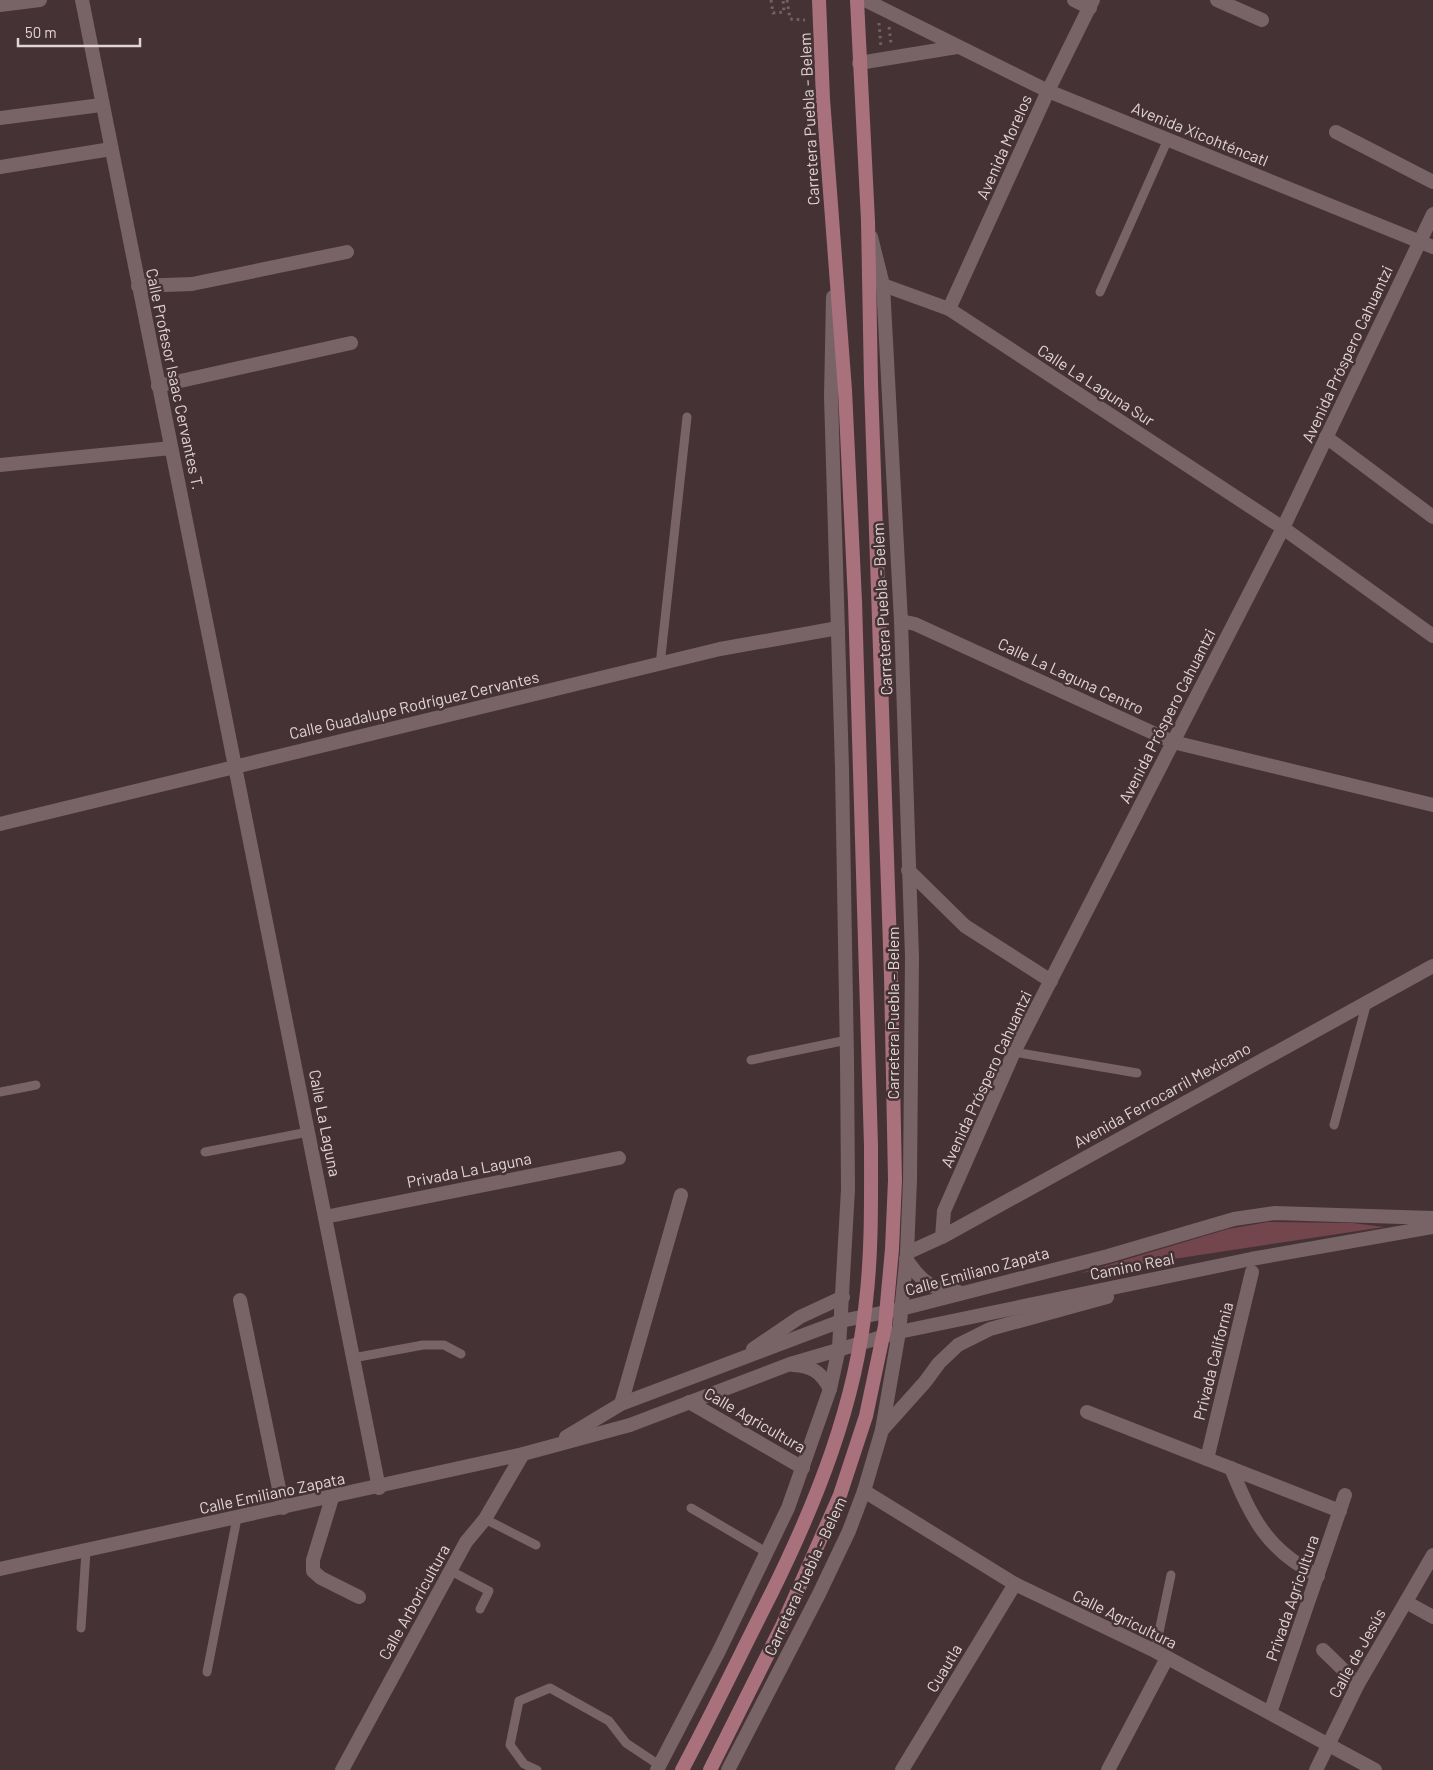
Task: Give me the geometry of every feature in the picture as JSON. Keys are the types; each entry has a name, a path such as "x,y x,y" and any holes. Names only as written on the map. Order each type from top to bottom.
{"main road":[{"name":"Carretera Puebla - Belem","path":"682,1770 743,1653 814,1503 852,1379 866,1302 872,1212 868,993 855,601 845,390 823,99 819,0"},
{"name":"Carretera Puebla - Belem","path":"710,1770 782,1626 840,1495 866,1416 885,1326 895,1180 891,976 871,383 868,221 857,0"}],"street":[{"path":"0,5 40,0"},
{"name":"Calle Profesor Isaac Cervantes T.","path":"82,0 101,105 236,766"},
{"name":"Avenida Xicohténcatl","path":"866,0 1048,91 1433,247"},
{"path":"1074,0 1091,4"},
{"path":"1217,0 1262,20"},
{"name":"Avenida Morelos","path":"949,309 1048,91 1091,4"},
{"path":"859,63 957,47"},
{"path":"0,118 101,105"},
{"path":"1336,132 1433,182"},
{"path":"0,167 111,149"},
{"name":"Avenida Próspero Cahuantzi","path":"942,1237 944,1210 1014,1052 1283,528 1433,214"},
{"name":"Carretera Puebla - Belem","path":"728,1770 820,1594 864,1491 882,1430 899,1332 906,1256 910,1180 912,957 901,621 884,286 868,221"},
{"name":"Carretera Puebla - Belem","path":"658,1767 788,1508 830,1389 839,1348 848,1189 847,1040 831,396 834,236"},
{"path":"138,286 192,284 347,252"},
{"name":"Calle La Laguna Sur","path":"884,286 949,309 1283,528 1433,636"},
{"path":"158,386 351,343"},
{"path":"1326,437 1433,517"},
{"path":"0,465 171,448"},
{"name":"Calle La Laguna Centro","path":"901,621 915,624 1172,742 1433,805"},
{"name":"Calle Guadalupe Rodríguez Cervantes","path":"0,824 720,649 838,628"},
{"name":"Calle La Laguna","path":"236,766 379,1488"},
{"path":"908,870 965,926 1051,981"},
{"name":"Avenida Ferrocarril Mexicano","path":"906,1256 1433,966"},
{"name":"Privada La Laguna","path":"325,1217 619,1158"},
{"path":"621,1404 681,1195"},
{"name":"Calle Emiliano Zapata","path":"550,1446 621,1404 841,1321 901,1309 1108,1256 1186,1232 1267,1214 1370,1214 1433,1218"},
{"name":"Camino Real","path":"839,1348 899,1332 1185,1274 1251,1258 1433,1227"},
{"path":"906,1256 916,1275 926,1283 942,1291 968,1291"},
{"name":"Privada California","path":"1207,1459 1252,1272"},
{"path":"882,1430 925,1382 939,1363 958,1345 990,1328 1185,1274"},
{"path":"733,1362 800,1317 843,1297"},
{"path":"240,1300 283,1508"},
{"name":"Calle Emiliano Zapata","path":"0,1569 379,1488 523,1454 630,1425 790,1364 839,1348"},
{"path":"790,1364 809,1366 823,1375 830,1389"},
{"name":"Calle Agricultura","path":"689,1402 803,1468"},
{"path":"1087,1412 1340,1511"},
{"name":"Calle Arboricultura","path":"342,1770 466,1542 485,1519 523,1454"},
{"path":"1231,1468 1248,1510 1278,1551 1300,1567 1318,1576"},
{"name":"Calle Agricultura","path":"864,1491 1015,1584 1161,1655 1375,1770"},
{"name":"Privada Agricultura","path":"1270,1713 1345,1495"},
{"path":"332,1498 313,1560 313,1571 321,1578 359,1597"},
{"name":"Calle de Jesús","path":"1316,1770 1358,1684 1433,1555"},
{"name":"Cuautla","path":"902,1770 1015,1584"},
{"path":"1406,1602 1433,1617"},
{"path":"1323,1650 1358,1684"},
{"path":"1108,1770 1161,1655"}],"lane":[{"path":"1100,292 1168,140"},
{"path":"660,665 687,416"},
{"path":"1334,1124 1368,1002"},
{"path":"751,1060 847,1040"},
{"path":"1014,1052 1137,1073"},
{"path":"0,1092 36,1085"},
{"path":"205,1152 308,1132"},
{"path":"354,1358 423,1345 444,1345 461,1354"},
{"path":"691,1508 766,1552"},
{"path":"207,1672 237,1518"},
{"path":"485,1519 536,1546"},
{"path":"80,1628 86,1551"},
{"path":"451,1571 489,1591 480,1609"},
{"path":"1161,1655 1171,1575"},
{"path":"537,1770 524,1764 510,1745 519,1701 550,1688 609,1721 626,1743 658,1767"}],"path":[{"path":"771,0 773,13 784,12 783,0"}],"shaded area":[{"path":"1268,1222 1353,1223 1384,1227 1081,1273 1228,1229"}]}
